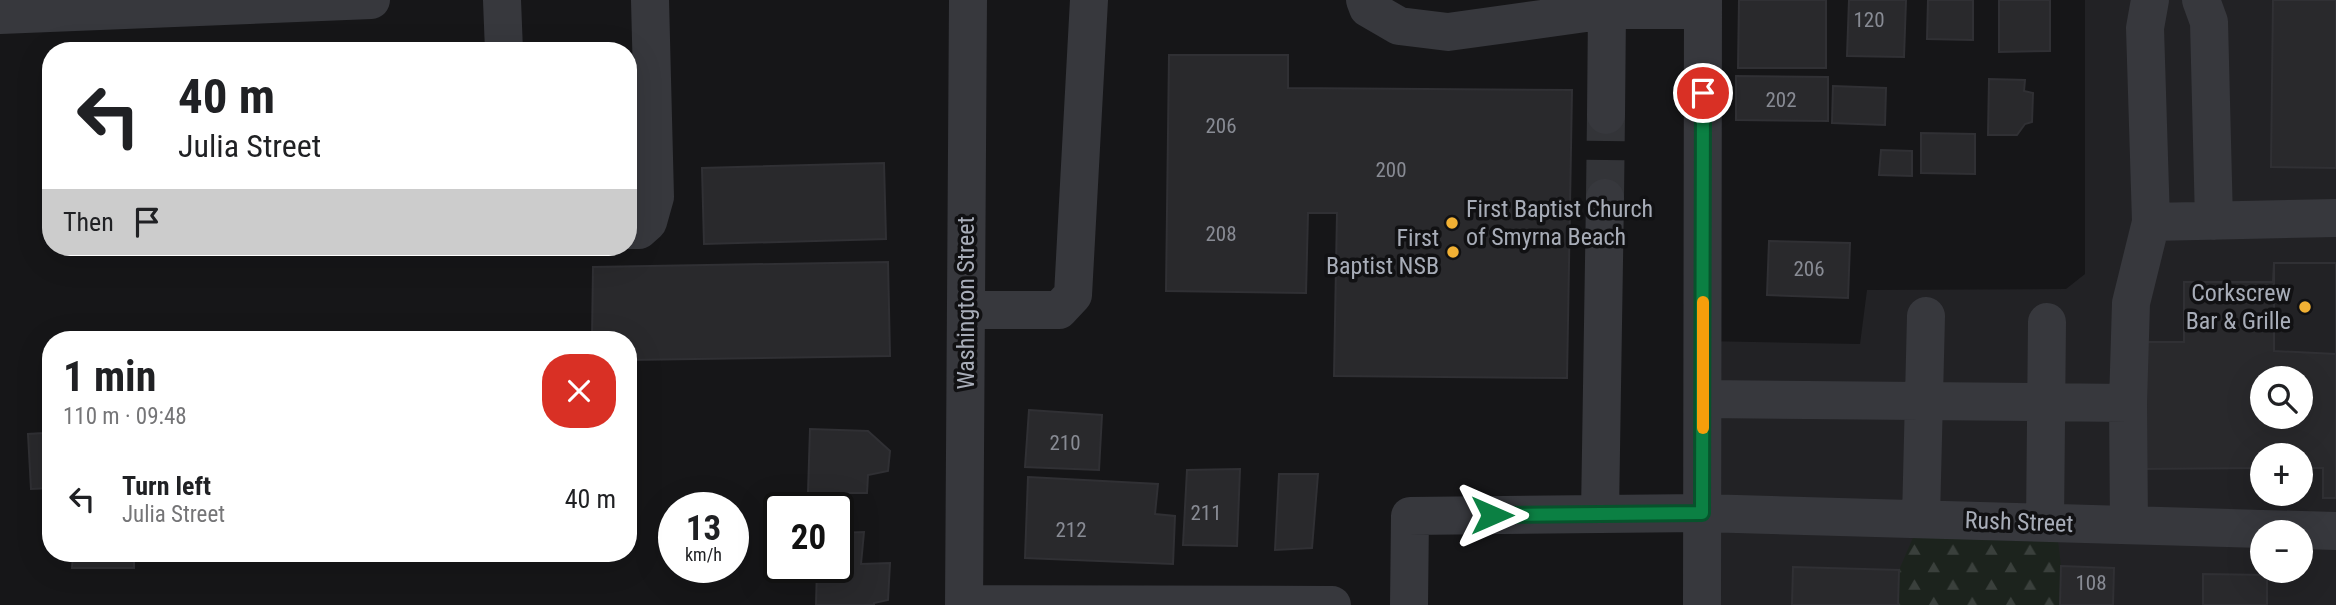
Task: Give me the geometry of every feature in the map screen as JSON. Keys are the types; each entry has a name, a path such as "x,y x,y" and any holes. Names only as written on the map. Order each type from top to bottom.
{"street":[{"path":"0,15 371,0"},
{"path":"502,0 504,42"},
{"path":"637,230 648,222 655,197 650,0"},
{"name":"Washington Street","path":"964,605 968,0"},
{"path":"966,310 1059,310 1073,295 1089,0"},
{"path":"1365,0 1368,8 1399,26 1448,32 1607,10 1703,5 1702,605"},
{"path":"2129,525 2131,303 2151,222 2145,28 2150,0"},
{"path":"2201,0 2209,22 2214,221"},
{"path":"1606,115 1607,10"},
{"path":"1600,514 1605,198"},
{"path":"2151,222 2336,218"},
{"path":"1921,519 1926,316"},
{"path":"2045,523 2047,322"},
{"path":"1703,400 2129,403"},
{"name":"Rush Street","path":"1409,605 1410,516 1702,513 2336,531"},
{"path":"964,605 1332,605"}],"shaded area":[{"path":"2085,0 2336,0 2336,605 1702,605 1703,341 1860,344 1867,290 2066,289 2085,274"}],"green space":[{"path":"1921,519 2056,523 2061,566 2060,605 1898,605 1899,570"}],"building":[{"path":"1739,0 1826,0 1826,68 1738,68"},
{"path":"1849,0 1906,0 1904,57 1847,56"},
{"path":"1928,0 1973,0 1973,40 1927,39"},
{"path":"1999,0 2050,0 2050,51 1999,52"},
{"path":"2273,0 2336,0 2336,168 2271,167"},
{"name":"First Baptist NSB","path":"1169,55 1288,55 1288,88 1572,90 1567,378 1334,376 1337,213 1308,213 1306,293 1166,291"},
{"path":"1736,76 1828,77 1828,121 1736,120"},
{"path":"1989,79 2025,80 2024,91 2033,93 2032,122 2025,124 2017,135 1988,135"},
{"path":"1833,86 1886,88 1885,125 1832,123"},
{"path":"1921,133 1975,134 1975,174 1921,173"},
{"path":"1881,150 1912,151 1912,176 1879,175"},
{"path":"884,163 886,239 704,244 702,168"},
{"path":"1769,241 1850,243 1848,298 1767,295"},
{"path":"888,262 890,356 637,360 637,331 592,331 593,267"},
{"path":"2274,263 2336,263 2336,498 2323,498 2323,468 2313,468 2313,443 2250,443 2250,468 2136,469 2146,342 2184,342 2184,282 2273,282"},
{"name":"Corkscrew Bar & Grille","path":"2274,263 2336,263 2336,354 2274,351"},
{"path":"1029,410 1102,415 1099,470 1025,467"},
{"path":"810,429 868,431 890,451 888,471 868,475 867,493 808,492"},
{"path":"42,433 42,488 31,489 28,434"},
{"path":"1240,469 1237,546 1183,545 1187,470"},
{"path":"1279,474 1318,474 1312,548 1275,550"},
{"path":"1028,477 1158,484 1155,514 1175,516 1173,564 1025,558"},
{"path":"854,532 864,532 861,564 890,563 888,600 874,605 816,605 817,583 854,583"},
{"path":"72,562 134,562 134,568 72,568"},
{"path":"2061,566 2114,568 2113,605 2060,605"},
{"path":"1793,567 1899,570 1898,605 1792,605"},
{"path":"2203,574 2250,575 2250,583 2267,583 2267,605 2203,605"}],"tunnel":[{"path":"1605,198 1606,115"}],"slow traffic":[{"path":"1703,302 1703,428"}],"place":[{"name":"First Baptist Church of Smyrna Beach","path":"1452,223"},
{"name":"First Baptist NSB","path":"1453,252"},
{"name":"Corkscrew Bar & Grille","path":"2305,307"}],"route":[{"path":"1492,515 1702,513 1703,93"}]}
